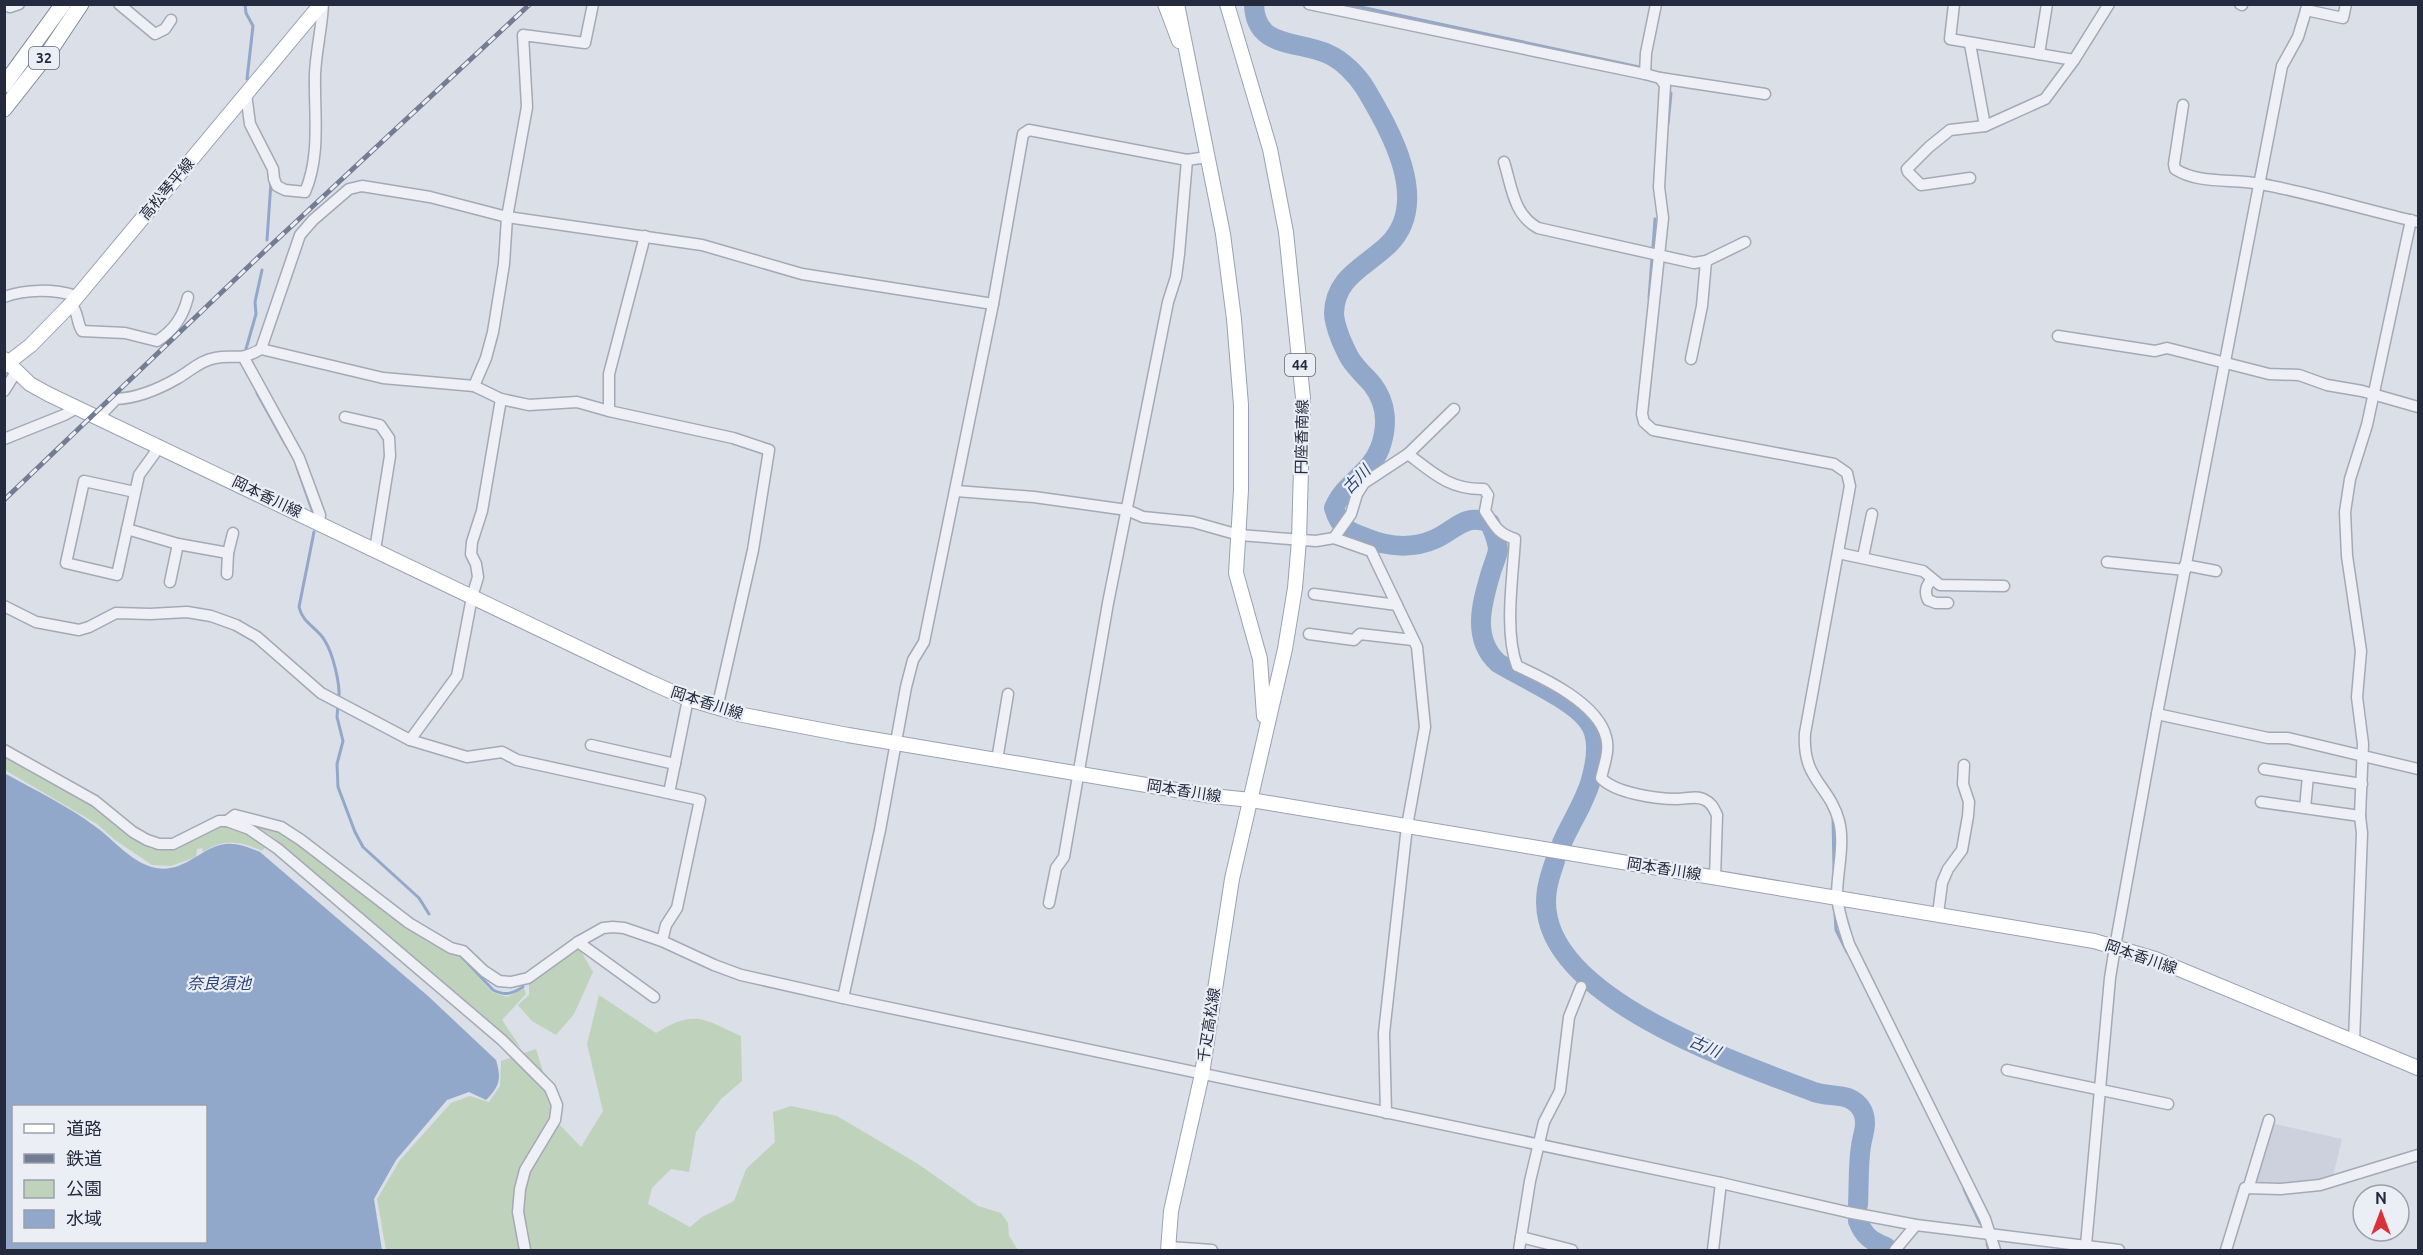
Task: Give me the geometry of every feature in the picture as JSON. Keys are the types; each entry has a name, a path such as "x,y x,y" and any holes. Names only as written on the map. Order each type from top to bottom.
{"highway":[{"name":"32","path":"4,86 63,4"},
{"name":"32","path":"4,109 49,52 81,4"}],"main road":[{"name":"高松琴平線","path":"8,365 31,345 74,300 322,4"},
{"name":"44","path":"1165,4 1187,63"},
{"name":"円座香南線","path":"1177,4 1223,234 1234,319 1241,405 1239,535 1236,573 1260,659 1264,730"},
{"name":"円座香南線","path":"1227,4 1270,149 1287,242 1303,398 1299,540 1295,588 1285,649 1264,730 1251,800"},
{"name":"岡本香川線","path":"8,365 30,384 77,408 688,699 715,708 743,715 997,760 2064,935 2155,959 2418,1068"},
{"name":"千疋高松線","path":"1168,1249 1171,1211 1202,1074 1232,879 1251,800"}],"street":[{"path":"4,4 10,7 19,4"},
{"path":"119,4 155,34 165,29 171,20"},
{"path":"246,94 250,124 273,169 277,186 285,190 304,192 311,177 316,141 315,72 322,4"},
{"path":"474,386 494,332 504,264 507,217 527,107 523,35 585,43 593,4"},
{"path":"1309,4 1660,78 1765,94"},
{"path":"1645,74 1646,53 1656,4"},
{"path":"1954,4 1950,39 2074,60"},
{"path":"2039,54 2047,4"},
{"path":"1971,178 1921,185 1907,169 1950,130 1985,126 2045,99 2074,60 2109,4"},
{"path":"2086,1245 2110,978 2115,947 2157,714 2282,66 2298,37 2307,7 2343,18 2346,4"},
{"path":"1970,44 1985,126"},
{"path":"1660,78 1665,85 1659,187 1663,218 1642,414 1644,422 1653,430 1833,464 1847,473 1850,486 1804,745 1810,770 1832,805 1839,821 1837,897 1849,944 1985,1219 1995,1251"},
{"path":"2183,105 2174,164 2175,170 2183,174 2258,183 2416,220 2367,425 2350,479 2345,512 2347,556 2361,651 2356,697 2363,757 2354,1041"},
{"path":"843,998 897,743 906,687 913,660 924,642 956,491 993,304 1023,134 1029,130 1187,160 1208,156"},
{"path":"1049,903 1056,868 1064,857 1108,603 1168,302 1176,277 1187,160"},
{"path":"1504,162 1520,213 1527,222 1538,228 1694,263 1706,261 1745,242"},
{"path":"261,349 300,235 313,220 350,189 362,186 430,196 507,217 702,245 802,274 993,304"},
{"path":"609,411 609,375 645,236"},
{"path":"1691,359 1702,306 1706,261"},
{"path":"4,297 21,291 65,293 74,300 78,313 78,325 82,331 125,333 157,341 180,320 188,297"},
{"path":"2058,336 2156,351 2167,348 2269,374 2299,375 2418,407"},
{"path":"98,418 116,399 130,399 150,392 215,358 244,358 261,349 382,378 474,386 501,399 529,405 577,402 733,438 769,450 753,550 718,704 715,708"},
{"path":"244,358 299,458 320,515 319,522"},
{"path":"4,391 8,365"},
{"path":"410,740 457,676 478,577 476,564 471,554 472,542 482,511 501,399"},
{"path":"4,439 77,408"},
{"path":"956,491 1034,497 1127,510 1143,517 1193,522 1239,535 1316,541 1336,535 1351,514 1357,494 1364,483 1408,454 1454,409"},
{"path":"345,417 380,425 389,438 386,492 375,550"},
{"path":"135,492 84,481 66,563 117,575 139,475 160,446"},
{"path":"1408,454 1443,481 1466,490 1484,489 1488,495 1485,511 1501,534 1515,539 1511,619 1514,657 1518,666 1536,674 1577,699 1596,716 1606,737 1606,757 1601,778 1609,787 1663,799 1696,797 1712,805 1717,815 1715,878"},
{"path":"1863,556 1872,514"},
{"path":"127,529 178,544 228,553"},
{"path":"227,574 232,533"},
{"path":"1336,535 1371,551 1417,647 1425,728 1407,826 1384,1033 1386,1113"},
{"path":"170,582 178,544"},
{"path":"1838,553 1863,556 1923,571 1940,585 2004,586"},
{"path":"2107,562 2216,571"},
{"path":"1932,579 1926,585 1925,594 1928,600 1948,603"},
{"path":"1314,594 1397,605"},
{"path":"4,606 36,622 79,630 116,613 187,612 211,616 236,625 257,637 321,693 410,740 467,757 502,752 518,760 700,800 677,908 666,925 662,941"},
{"path":"1309,634 1354,640 1360,634 1413,639"},
{"path":"997,760 1008,694"},
{"path":"669,793 688,699"},
{"path":"2157,714 2268,738 2288,738 2418,769"},
{"path":"591,745 675,764"},
{"path":"4,750 95,801 133,832 159,844 173,844 219,821 227,821 249,829 278,849 502,1040 550,1088 557,1105 555,1120 525,1170 519,1189 518,1212 525,1251"},
{"path":"1938,914 1942,883 1962,850 1968,816 1969,802 1964,784 1964,765"},
{"path":"2264,769 2362,783"},
{"path":"2305,808 2308,776"},
{"path":"2261,802 2360,816"},
{"path":"227,821 235,815 281,827 409,923 451,948 463,951 484,971 499,981 511,982 528,978 578,942 603,928 624,928 662,941 741,975 843,998 1721,1183 1847,1212 1916,1225 2119,1251"},
{"path":"578,942 654,997"},
{"path":"1519,1251 1530,1181 1544,1122 1560,1091 1569,1017 1581,987"},
{"path":"2007,1070 2168,1104"},
{"path":"2226,1251 2269,1120"},
{"path":"2249,1186 2282,1190 2320,1185 2418,1155"},
{"path":"1713,1251 1721,1183"},
{"path":"1895,1251 1916,1225"},
{"path":"1521,1237 1572,1251"},
{"path":"1168,1249 1212,1251"}],"shaded area":[{"path":"2270,1123 2342,1139 2333,1176 2319,1183 2288,1187 2251,1183"}],"green space":[{"path":"5,755 96,804 126,834 152,849 178,849 217,826 228,825 242,830 266,846 262,851 239,843 225,843 203,852 202,848 197,849 196,857 171,866 152,865 115,840 97,824 5,770"},
{"path":"237,819 285,833 402,924 460,957 492,992 507,997 524,989 526,994 502,1020 521,1048 487,1022 269,834"},
{"path":"579,948 593,972 574,1014 556,1035 532,1021 518,1005 529,995 529,984"},
{"path":"599,995 656,1033 680,1021 699,1019 741,1036 742,1081 721,1099 696,1132 689,1172 671,1169 652,1188 648,1204 690,1227 702,1217 734,1201 746,1169 775,1142 773,1112 791,1106 837,1116 918,1164 978,1206 1001,1213 1008,1223 1009,1236 1018,1250 386,1250 377,1199 400,1160 451,1103 470,1096 489,1102 500,1086 501,1061 536,1049 559,1124 581,1147 603,1111 587,1044"}],"water":[{"name":"奈良須池","path":"4,773 74,812 132,857 148,866 165,869 174,867 225,844 241,845 260,852 428,996 496,1060 499,1072 498,1082 486,1100 469,1092 447,1100 396,1160 374,1199 382,1250 5,1250"}],"waterway":[{"path":"245,4 246,13 253,26 247,79"},
{"name":"古川","path":"1254,4 1256,18 1262,29 1270,36 1280,41 1328,54 1344,64 1358,78 1375,105 1395,145 1407,188 1406,208 1401,228 1388,245 1345,281 1336,301 1334,316 1341,340 1351,360 1377,391 1385,415 1383,440 1376,457 1344,491 1334,508 1336,515 1345,528 1354,533 1374,541 1400,546 1427,542 1467,521 1481,520 1490,523 1498,550 1482,608 1484,643 1498,663 1559,697 1581,713 1592,727 1596,742 1591,780 1562,843"},
{"path":"1347,4 1639,67"},
{"path":"1668,124 1671,93"},
{"path":"267,240 271,182"},
{"path":"1653,247 1655,219"},
{"path":"1649,298 1652,258"},
{"path":"246,349 256,314 255,302 262,270"},
{"path":"257,393 287,447"},
{"path":"297,467 312,510"},
{"path":"314,532 299,607 304,618 322,636 328,647 337,677 339,698"},
{"path":"338,704 337,717 343,741 337,764 338,787 355,832 363,847 419,898 429,914"},
{"path":"1833,817 1834,870"},
{"name":"古川","path":"1555,861 1547,890 1548,919 1562,950 1587,978 1621,1004 1660,1027 1702,1047 1814,1092 1840,1096 1857,1104 1863,1112 1865,1123 1859,1160 1858,1205"},
{"path":"1835,914 1836,930 1847,952"},
{"path":"460,955 493,990 508,993 523,987"},
{"path":"1964,1189 1980,1223"},
{"name":"古川","path":"1858,1221 1869,1237 1886,1247"},
{"path":"1987,1244 1989,1250"}],"railway":[{"path":"4,500 269,247 530,4"}]}
